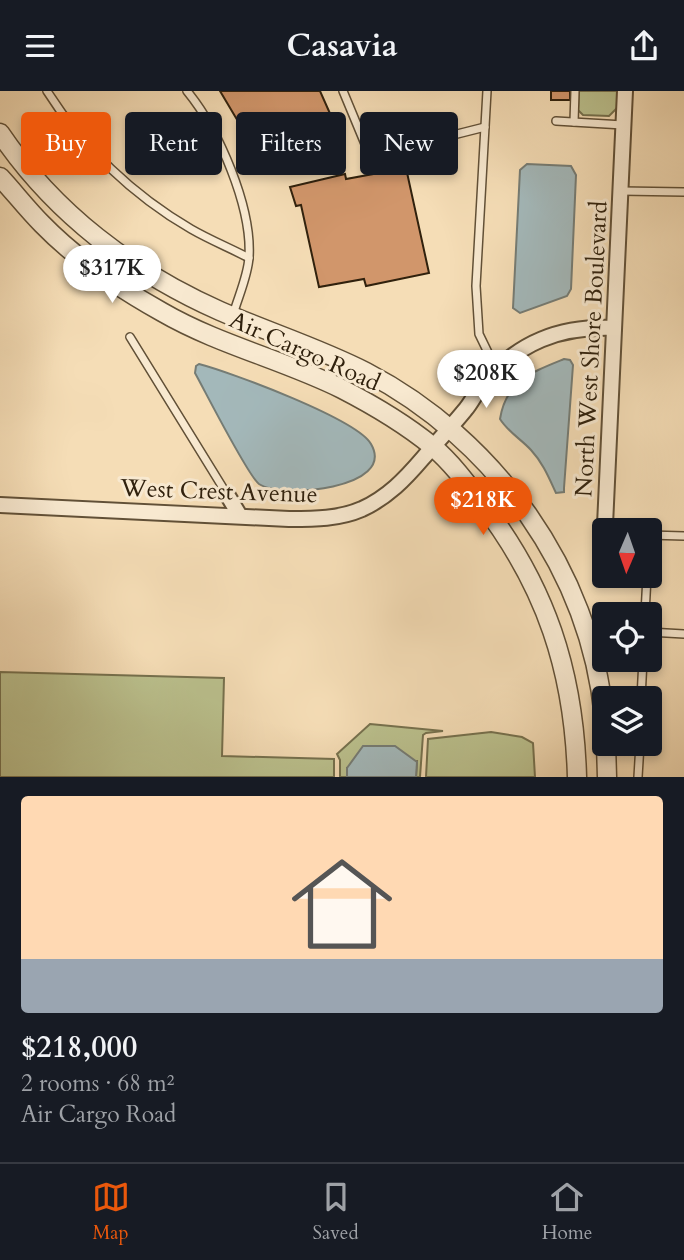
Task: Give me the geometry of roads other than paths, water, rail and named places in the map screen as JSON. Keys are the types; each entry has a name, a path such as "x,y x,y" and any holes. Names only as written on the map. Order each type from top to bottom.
{"street":[{"name":"North West Shore Boulevard","path":"605,518 625,91"},
{"name":"Air Cargo Road","path":"0,133 61,207 94,236 171,287 366,372 450,427 504,484 551,549 580,616 598,686"},
{"name":"Air Cargo Road","path":"0,177 43,225 119,287 186,325 339,388 404,426 454,467 514,548 548,617 571,697 576,732 577,777"},
{"name":"West Crest Avenue","path":"0,505 325,519 360,510 398,487 496,369 517,350 536,340 597,327 614,328"},
{"path":"228,496 240,516"},
{"path":"606,756 607,777"}],"lane":[{"path":"47,91 80,136 127,183 191,229 249,258"},
{"path":"187,91 215,134 244,206 249,258 233,316"},
{"path":"343,91 370,156 485,127"},
{"path":"487,91 476,286 479,334 496,369"},
{"path":"574,123 575,91"},
{"path":"556,121 624,125"},
{"path":"621,191 684,192"},
{"path":"130,337 228,496"},
{"path":"662,535 684,536"},
{"path":"662,632 684,633"},
{"path":"638,777 639,756"}]}
